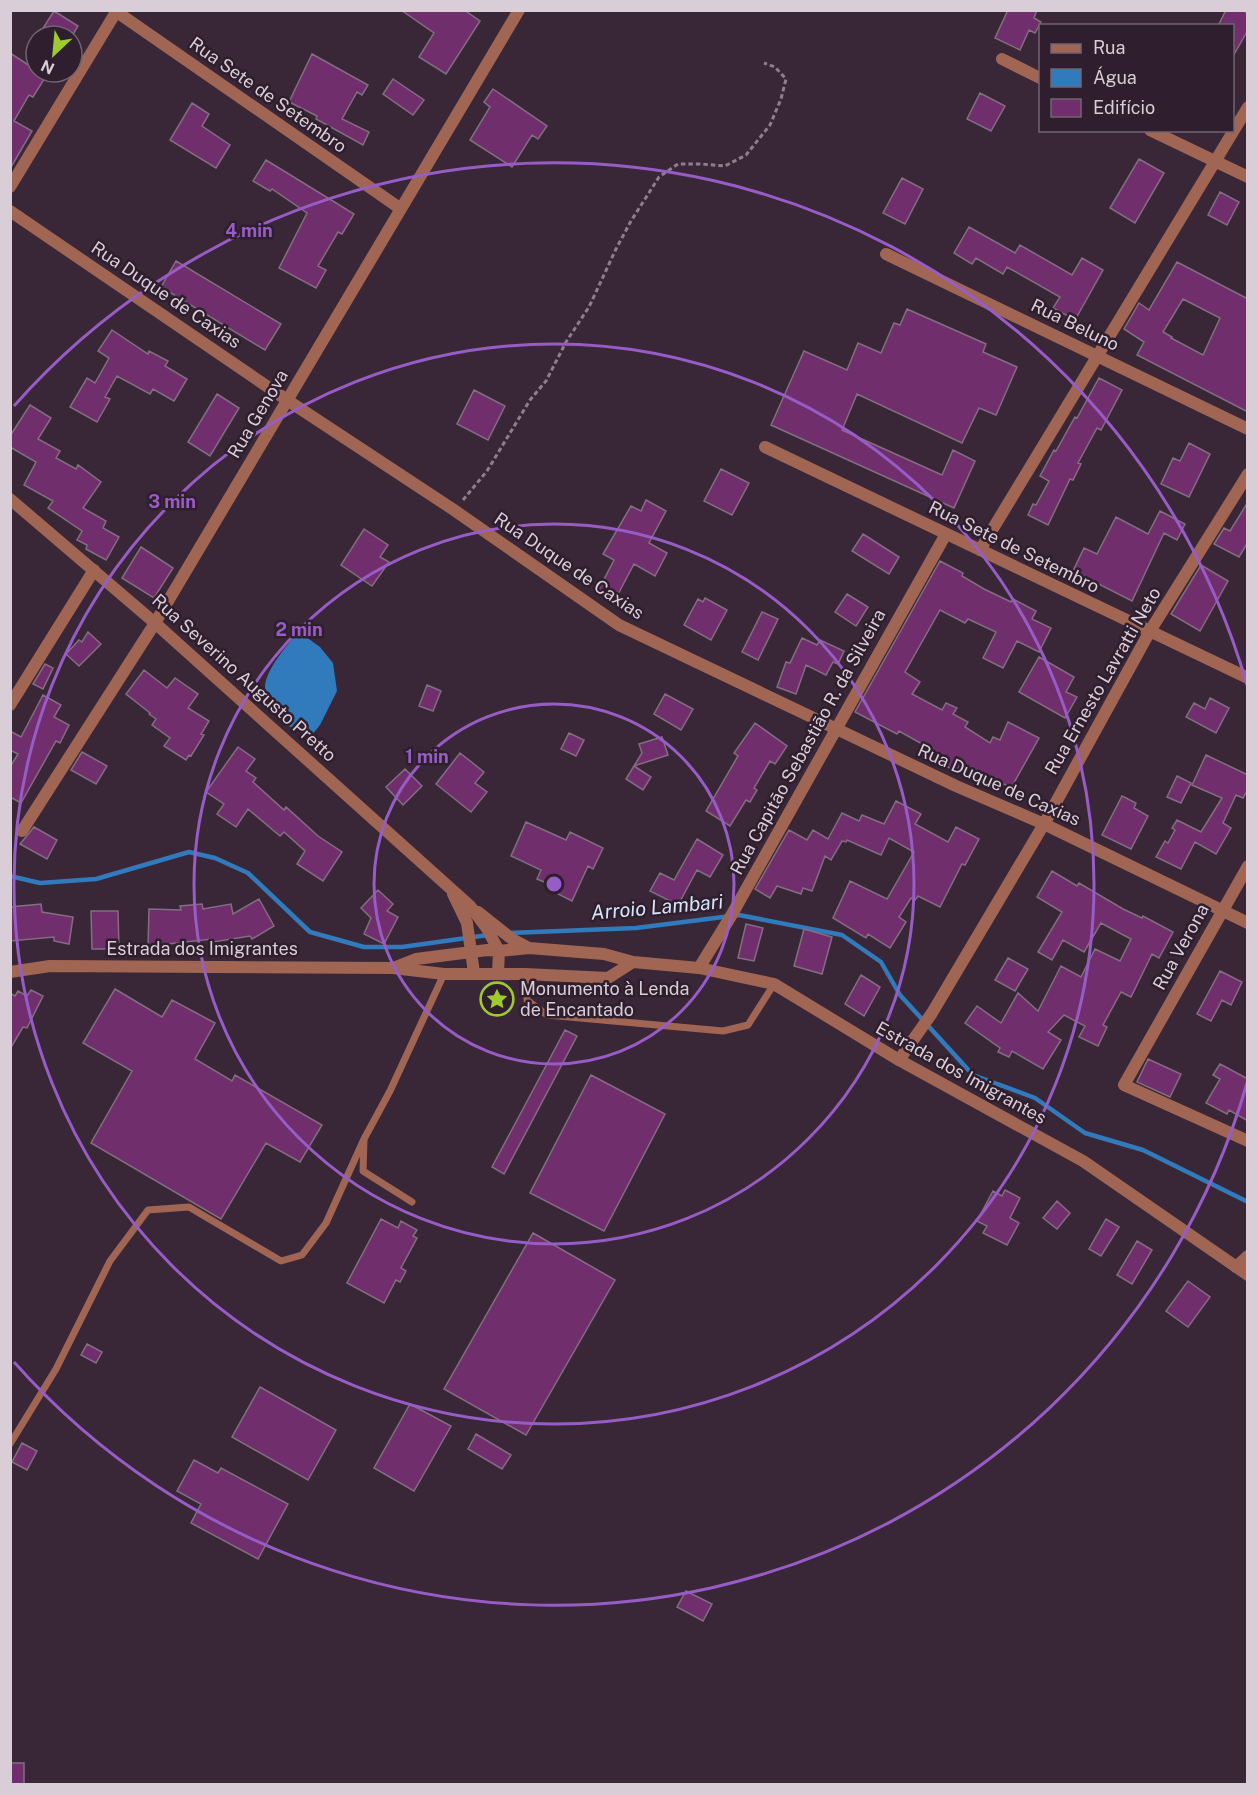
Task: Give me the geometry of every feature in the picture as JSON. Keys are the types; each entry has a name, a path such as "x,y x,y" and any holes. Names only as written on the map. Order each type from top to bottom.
{"street":[{"name":"Rua Sete de Setembro","path":"115,11 401,209"},
{"path":"10,187 115,11"},
{"name":"Rua Genova","path":"22,831 155,622 518,11"},
{"path":"1002,59 1039,77"},
{"path":"1234,129 1248,107"},
{"path":"1154,132 1248,177"},
{"path":"980,550 1232,132"},
{"name":"Rua Duque de Caxias","path":"10,211 287,400 454,510 619,625 956,786 1044,824 1248,923"},
{"name":"Rua Beluno","path":"886,254 1248,429"},
{"name":"Rua Sete de Setembro","path":"765,447 1248,678"},
{"name":"Rua Ernesto Lavratti Neto","path":"899,1060 932,1013 1044,824 1150,632 1248,474"},
{"name":"Rua Severino Augusto Pretto","path":"10,499 155,622 489,924"},
{"name":"Rua Capitão Sebastião R. da Silveira","path":"699,968 946,534"},
{"path":"10,705 94,570"},
{"name":"Rua Verona","path":"1248,866 1124,1085 1248,1141"},
{"name":"Rua Severino Augusto Pretto","path":"450,888 467,923 474,973"},
{"path":"489,924 530,948"},
{"path":"489,924 497,949 498,973"},
{"name":"Estrada dos Imigrantes","path":"393,968 416,959 471,951 530,948 604,954 633,962 699,968 774,984 899,1060 1083,1161 1248,1275"},
{"name":"Estrada dos Imigrantes","path":"10,972 50,966 393,968 444,974 498,973 608,978 633,962"},
{"path":"1236,1267 1248,1256"}],"lane":[{"path":"10,1444 56,1369 110,1261 148,1210 189,1207 281,1261 302,1256 326,1223 444,974"},
{"path":"525,974 527,1000 548,1015 723,1031 748,1025 774,984"},
{"path":"364,1139 363,1171 412,1202"}],"path":[{"path":"454,510 487,471 530,400 546,381 566,342 589,307 631,221 659,177 678,164 725,166 746,155 770,125 786,80 775,67 764,63"}],"water":[{"path":"299,632 320,647 333,663 337,691 320,725 310,737 278,717 265,691 266,680 273,665"}],"building":[{"path":"401,10 464,10 480,21 446,74 419,57 434,33"},
{"path":"1008,10 1037,10 1034,18 1041,22 1035,33 1029,30 1020,50 995,38"},
{"path":"1226,10 1242,10 1248,14 1248,30 1234,54 1234,24 1219,24"},
{"path":"54,11 75,24 46,24"},
{"path":"10,53 24,62 24,84 41,84 33,97 29,95 14,121 32,131 10,169"},
{"path":"312,54 368,85 362,95 357,92 342,119 369,132 363,145 316,119 317,116 289,102"},
{"path":"393,79 424,100 413,115 383,94"},
{"path":"493,89 547,126 538,139 532,135 512,167 470,140 490,107 484,102"},
{"path":"980,93 1005,106 991,131 967,119"},
{"path":"192,103 209,114 202,126 230,145 216,168 170,140"},
{"path":"1139,159 1164,173 1135,223 1110,208"},
{"path":"266,160 354,214 342,234 338,232 318,266 326,270 316,288 279,268 307,213 272,189 270,191 253,181"},
{"path":"902,178 923,189 905,224 883,213"},
{"path":"1220,192 1239,202 1227,225 1208,215"},
{"path":"969,227 1015,253 1020,245 1072,275 1082,258 1103,270 1075,320 1053,308 1060,297 1007,267 1003,274 976,258 972,264 954,253"},
{"path":"176,261 281,324 265,350 161,287"},
{"path":"1177,262 1248,299 1248,412 1137,355 1144,342 1124,329 1139,303 1149,310","holes":["1183,299 1220,318 1203,355 1163,332"]},
{"path":"907,309 986,344 983,352 1017,367 996,415 979,408 962,443 857,394 842,430 942,475 953,450 975,461 954,508 771,425 804,351 847,370 858,343 881,353 894,323 900,325"},
{"path":"112,330 148,354 149,351 168,361 165,366 187,379 174,401 153,389 150,394 117,376 105,397 110,399 97,422 70,407 87,378 95,383 109,358 98,351"},
{"path":"1099,378 1122,390 1101,430 1097,428 1078,463 1081,464 1073,480 1070,479 1048,525 1028,515 1049,481 1040,476"},
{"path":"474,390 505,406 488,440 457,424"},
{"path":"217,394 239,408 210,456 188,442"},
{"path":"30,405 51,418 38,439 60,451 56,458 76,469 78,465 101,482 83,508 106,521 103,528 119,537 106,560 86,549 87,545 77,540 82,531 48,508 53,501 24,485 36,462 10,447 10,436"},
{"path":"1189,443 1210,454 1189,497 1161,484 1173,458 1180,461"},
{"path":"721,469 749,483 732,515 704,501"},
{"path":"646,500 666,511 649,543 667,553 655,576 634,564 616,598 599,589 614,560 603,554 631,506 641,511"},
{"path":"1248,502 1248,542 1239,557 1214,544 1224,528 1230,531"},
{"path":"1160,511 1185,524 1177,540 1164,533 1132,601 1073,571 1084,548 1097,554 1116,517 1148,534"},
{"path":"364,529 388,545 380,557 389,562 372,586 341,565"},
{"path":"863,534 899,557 889,574 852,551"},
{"path":"141,547 173,568 154,598 122,578"},
{"path":"940,561 963,573 962,576 984,589 1011,602 1013,599 1036,611 1032,619 1051,628 1039,652 1017,641 1003,668 983,658 996,632 968,619 965,623 940,610 905,672 920,682 912,694 942,710 946,703 957,708 953,714 968,722 965,727 990,743 993,737 1000,740 1008,722 1039,738 1011,788 971,767 968,773 959,767 956,772 921,750 924,745 899,731 897,734 855,712"},
{"path":"1201,565 1228,581 1200,631 1171,614"},
{"path":"847,594 868,607 856,626 835,612"},
{"path":"705,598 727,610 711,640 684,625 698,599 703,602"},
{"path":"762,612 778,619 758,660 742,652"},
{"path":"88,632 101,644 79,666 66,654 79,640 82,642"},
{"path":"802,638 817,645 820,640 844,651 838,664 833,662 826,675 806,665 796,694 777,687 786,662 790,663"},
{"path":"1039,657 1074,677 1066,692 1077,697 1065,718 1019,692"},
{"path":"45,664 53,668 43,689 33,684"},
{"path":"144,670 167,688 175,678 198,694 188,708 209,721 201,734 204,735 186,760 164,746 170,738 152,725 156,719 150,713 126,694"},
{"path":"427,685 441,691 433,711 419,706"},
{"path":"665,694 693,709 681,730 654,714"},
{"path":"43,695 61,705 54,717 69,725 60,743 56,741 21,803 10,797 10,767 18,754 10,750 10,731 21,737"},
{"path":"1210,698 1229,708 1216,733 1186,717 1194,703 1205,709"},
{"path":"755,723 787,746 775,764 770,761 754,788 757,790 750,802 746,800 730,826 706,811 738,756 734,753"},
{"path":"569,733 584,740 576,756 561,749"},
{"path":"662,737 668,755 634,766 642,753 639,744"},
{"path":"238,747 255,759 246,771 256,778 253,782 284,810 286,807 318,836 342,852 323,881 297,864 305,851 284,832 280,836 248,809 236,827 217,814 224,804 206,792"},
{"path":"82,752 107,766 96,784 71,770"},
{"path":"460,753 484,772 475,783 487,792 471,812 436,784"},
{"path":"1206,755 1248,775 1248,789 1243,798 1236,795 1223,823 1231,828 1216,854 1195,842 1181,869 1156,857 1165,841 1168,843 1177,820 1201,832 1222,798 1192,785"},
{"path":"634,766 651,777 643,790 626,779"},
{"path":"405,769 422,786 403,805 386,787"},
{"path":"1177,776 1191,783 1181,803 1167,797"},
{"path":"1122,796 1136,803 1134,808 1148,816 1131,849 1102,835"},
{"path":"896,801 921,814 915,824 948,842 956,827 979,839 965,865 962,864 940,907 918,896 915,900 911,898 899,917 906,922 890,948 868,934 866,938 833,918 850,881 887,899 914,852 889,838 881,855 847,840 842,841 831,860 825,856 812,891 803,888 801,894 777,886 770,898 755,889 789,830 807,840 813,830 828,839 842,813 859,821 862,815 884,824"},
{"path":"526,822 566,840 570,832 603,848 593,869 588,866 572,901 554,892 556,887 537,879 541,870 511,856"},
{"path":"34,827 57,840 47,859 20,844"},
{"path":"697,839 723,855 710,877 697,870 678,905 650,891 660,873 674,880"},
{"path":"1052,871 1077,886 1079,883 1123,909 1142,918 1143,916 1173,932 1159,958 1152,954 1131,997 1121,992 1103,1025 1107,1027 1098,1046 1079,1037 1085,1026 1064,1015 1048,1032 1061,1040 1043,1069 1012,1051 1009,1057 998,1052 1000,1048 965,1023 977,1006 1001,1023 1018,993 1038,1011 1061,966 1081,977 1095,949 1120,961 1131,939 1101,923 1084,952 1063,940 1052,960 1038,952 1062,912 1037,897"},
{"path":"378,890 393,904 387,911 398,917 384,944 364,934 371,918 361,908"},
{"path":"259,899 274,926 252,939 250,936 213,942 212,939 168,944 168,947 148,947 149,909 181,910 180,906 202,904 203,909 231,904 233,914"},
{"path":"41,904 42,912 73,917 69,944 54,941 54,937 10,941 10,907"},
{"path":"91,911 118,911 119,949 92,949"},
{"path":"746,924 763,928 754,961 738,958"},
{"path":"804,929 832,937 822,974 794,966"},
{"path":"1008,958 1028,969 1015,991 995,980"},
{"path":"1220,971 1242,982 1231,1005 1222,1000 1211,1021 1197,1014"},
{"path":"861,975 880,987 864,1016 845,1004"},
{"path":"115,989 162,1017 172,1000 215,1023 195,1059 232,1081 235,1075 322,1125 300,1162 266,1143 221,1219 91,1143 132,1071 83,1043"},
{"path":"31,990 43,996 27,1028 23,1027 10,1049 10,993 15,996 18,991 27,996"},
{"path":"565,1030 577,1036 504,1174 492,1167"},
{"path":"1148,1059 1181,1074 1170,1097 1137,1082"},
{"path":"1220,1064 1248,1079 1248,1121 1229,1110 1227,1114 1206,1103 1220,1079 1213,1075"},
{"path":"591,1075 665,1114 604,1231 530,1193"},
{"path":"1005,1190 1020,1198 1010,1218 1019,1223 1007,1245 983,1233 987,1226 977,1221 993,1191 1002,1196"},
{"path":"1057,1201 1070,1213 1057,1229 1043,1218"},
{"path":"381,1219 398,1228 401,1221 417,1230 413,1236 417,1238 401,1268 406,1271 400,1282 396,1280 384,1303 347,1283"},
{"path":"1106,1219 1119,1227 1101,1256 1089,1249"},
{"path":"533,1233 615,1280 526,1435 444,1389"},
{"path":"1137,1241 1152,1250 1132,1284 1117,1275"},
{"path":"1188,1281 1210,1297 1188,1327 1166,1311"},
{"path":"87,1344 102,1352 96,1363 81,1355"},
{"path":"260,1387 336,1430 308,1480 232,1437"},
{"path":"410,1404 451,1426 414,1491 374,1468"},
{"path":"476,1434 511,1455 502,1469 468,1449"},
{"path":"22,1443 37,1451 27,1470 12,1462"},
{"path":"194,1460 218,1473 221,1468 288,1504 258,1559 191,1523 201,1504 177,1491"},
{"path":"686,1591 712,1604 703,1621 677,1607"},
{"path":"10,1763 24,1763 24,1785 10,1785"}],"waterway":[{"name":"Arroio Lambari","path":"10,876 40,883 96,879 189,852 215,858 248,873 310,932 364,947 402,947 488,935"},
{"name":"Arroio Lambari","path":"509,933 636,928 739,915 842,935 881,962 900,995 973,1075 1035,1098 1085,1133 1143,1150 1248,1202"}],"place":[{"name":"Monumento à Lenda de Encantado","path":"497,999"}]}
